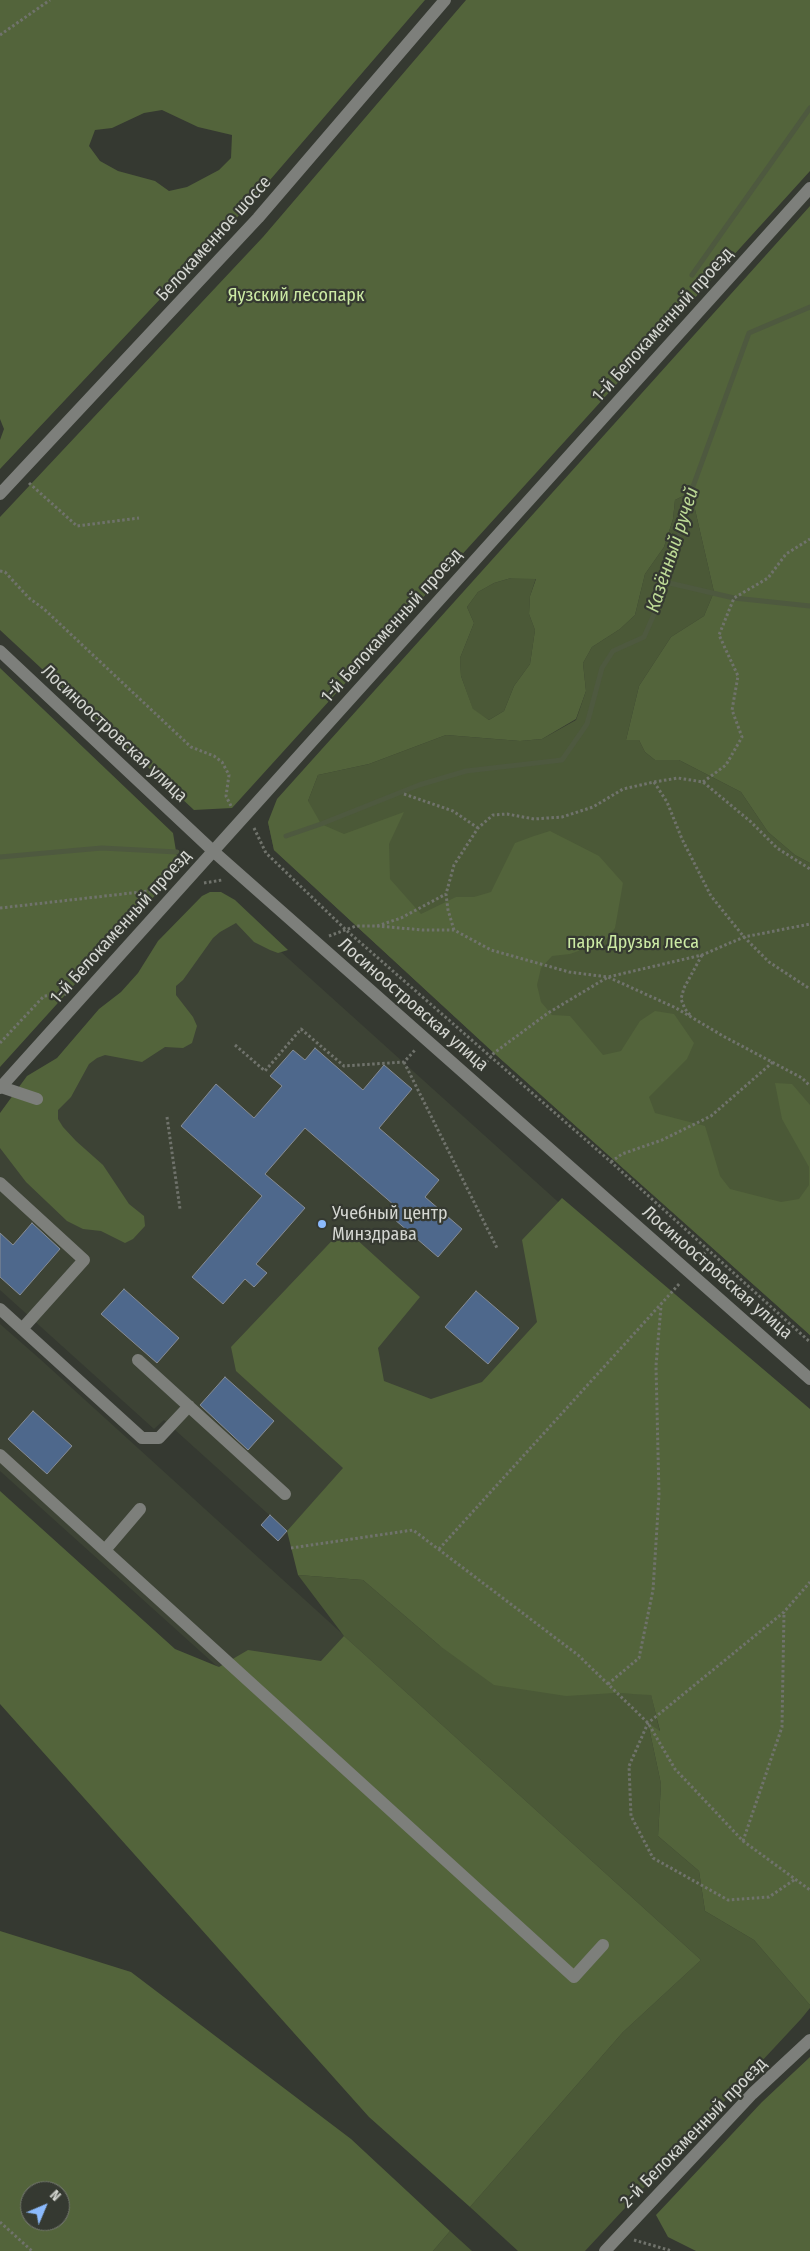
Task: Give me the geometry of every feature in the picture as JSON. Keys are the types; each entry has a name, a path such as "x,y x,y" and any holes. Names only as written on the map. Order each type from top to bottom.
{"street":[{"name":"Белокаменное шоссе","path":"0,494 258,218 445,0"},
{"name":"1-й Белокаменный проезд","path":"1,1087 810,188"},
{"name":"Лосиноостровская улица","path":"0,651 213,851 810,1379"},
{"path":"1,1087 37,1099"},
{"path":"0,1183 84,1260 22,1329"},
{"path":"0,1309 142,1438 160,1438 189,1406"},
{"path":"138,1360 285,1494"},
{"path":"0,1455 574,1976 603,1945"},
{"path":"105,1550 140,1510"},
{"name":"2-й Белокаменный проезд","path":"605,2251 752,2094 810,2040"}],"path":[{"path":"0,35 50,0"},
{"path":"20,473 77,526 139,518"},
{"path":"703,782 726,765 742,737 732,710 738,676 720,636 734,598 768,578 786,554 810,539"},
{"path":"0,571 5,572 29,598 44,609 190,747 214,756 222,762 229,775 226,796 232,808"},
{"path":"454,930 448,910 446,894 454,866 478,828 493,815 507,814 534,819 562,817 593,807 623,789 654,782 678,778 703,782 751,822 777,848 810,870"},
{"path":"654,782 666,802 682,839 711,896 744,937 769,962 810,989"},
{"path":"404,794 453,812 478,828"},
{"path":"254,828 266,853 346,930 611,1162 810,1342"},
{"path":"0,908 179,888 221,879 228,885"},
{"path":"377,926 401,918 446,894"},
{"path":"471,1080 490,1056 548,1013 608,978 702,955 744,937 810,924"},
{"path":"346,930 356,926 454,930 491,950 569,972 608,978 676,1008 723,1036 802,1078 810,1086"},
{"path":"692,1018 685,1009 681,999 684,988 702,955"},
{"path":"0,1043 44,996 86,991"},
{"path":"235,1045 265,1071 301,1029 344,1066 404,1062 497,1248"},
{"path":"611,1162 622,1154 662,1140 711,1116 773,1062"},
{"path":"167,1117 180,1209"},
{"path":"439,1549 690,1271"},
{"path":"608,1684 639,1658 653,1590 660,1495 656,1366 661,1305"},
{"path":"291,1548 413,1530 578,1655 648,1722 675,1769 744,1840 794,1880 810,1890"},
{"path":"794,1880 769,1897 728,1900 654,1858 631,1816 629,1766 648,1722 784,1612 810,1582"},
{"path":"744,1840 782,1727 784,1612"},
{"path":"0,2222 32,2251"},
{"path":"619,2235 672,2251"}],"shaded area":[{"name":"Учебный центр Минздрава","path":"219,896 617,1255 384,1514 339,1474 287,1531 164,1420 154,1429 0,1290 0,1139"},
{"path":"0,1324 701,1960 623,2032 0,1471"}],"green space":[{"path":"0,0 425,0 245,209 0,469 0,440 4,429 0,419","holes":["162,110 198,127 232,135 231,158 219,170 187,187 169,191 155,181 118,171 100,161 89,146 95,130 112,128 144,113"]},
{"name":"Яузский лесопарк","path":"466,0 810,0 810,171 232,808 194,810 0,630 0,517 263,237"},
{"path":"810,206 810,863 795,855 768,832 741,792 679,760 655,760 645,752 639,740 626,740 639,686 671,637 704,616 714,592 691,492 675,500 673,519 664,547 645,574 635,615 620,629 592,647 583,663 586,691 576,719 542,739 520,741 446,735 369,764 318,775 308,801 321,824 344,834 404,812 389,844 390,879 421,914 456,897 474,897 491,892 515,843 534,836 550,831 599,856 623,883 615,928 604,942 570,954 552,956 541,968 537,985 541,1002 552,1015 570,1016 603,1055 621,1051 640,1021 655,1011 674,1014 694,1043 687,1059 649,1097 655,1113 705,1126 720,1176 730,1189 781,1202 799,1199 809,1185 809,1167 782,1119 775,1083 792,1084 810,1105 810,1335 494,1053 274,850 268,822 277,799","holes":["511,578 536,579 530,596 529,614 535,630 530,664 514,686 504,711 489,720 473,709 461,676 460,658 474,623 467,607 478,592 494,583"]},
{"name":"парк Друзья леса","path":"691,492 714,592 704,616 671,637 639,686 626,740 639,740 645,752 655,760 679,760 741,792 768,832 795,855 810,863 810,1335 494,1053 274,850 268,822 308,801 318,775 369,764 446,735 520,741 542,739 576,720 586,691 583,663 592,647 620,629 635,615 645,574 664,547 673,519 675,500"},
{"path":"511,578 536,578 530,596 529,614 535,630 530,664 514,686 504,711 489,720 473,710 461,676 460,658 474,623 467,607 478,592 494,583"},
{"path":"0,668 173,833 179,869 0,1067"},
{"path":"210,892 221,892 235,900 288,950 278,953 254,942 236,923 220,932 213,938 183,980 176,986 176,995 193,1017 197,1026 192,1043 183,1048 165,1047 142,1062 105,1055 97,1058 89,1064 71,1097 58,1110 58,1119 63,1127 103,1165 129,1204 144,1216 145,1226 133,1239 125,1243 101,1231 83,1229 67,1221 26,1182 0,1148 0,1113 27,1076 57,1058 99,1009 121,992 138,973 158,941 202,896"},
{"path":"562,1198 810,1409 810,2005 754,1940 705,1911 699,1871 658,1836 661,1784 648,1723 660,1731 651,1695 614,1693 566,1696 494,1685 440,1646 363,1580 298,1575 287,1531 343,1468 236,1371 231,1347 344,1228 420,1297 378,1348 384,1381 431,1399 482,1382 537,1322 522,1240"},
{"path":"0,1491 175,1649 219,1667 248,1650 321,1661 344,1636 701,1960 623,2032 470,2207 369,2117 0,1704"},
{"path":"298,1575 363,1580 440,1646 614,1693 651,1694 660,1732 648,1723 661,1784 658,1836 699,1871 705,1911 754,1940 810,2005 810,2008 801,2019 585,2251 518,2251 470,2207 623,2032 701,1960 344,1636"},
{"path":"0,1931 131,1972 351,2139 450,2231 433,2251 0,2251"},
{"path":"810,2057 810,2251 696,2251 668,2237 656,2215 762,2102"},
{"path":"450,2231 472,2251 433,2251"}],"building":[{"path":"315,1048 363,1090 384,1065 412,1089 379,1128 439,1180 425,1197 462,1229 438,1257 387,1213 394,1205 305,1128 265,1174 305,1208 256,1264 267,1273 254,1287 245,1279 223,1304 192,1277 262,1196 181,1126 216,1084 254,1118 282,1086 270,1076 293,1050 305,1060"},
{"path":"32,1223 60,1249 20,1295 0,1277 0,1233 13,1245"},
{"path":"124,1289 179,1338 157,1363 101,1314"},
{"path":"476,1291 519,1328 488,1364 445,1327"},
{"path":"225,1377 274,1421 248,1450 200,1405"},
{"path":"33,1411 72,1446 47,1474 8,1439"},
{"path":"270,1515 287,1531 278,1541 261,1525"}],"waterway":[{"path":"692,275 810,108"},
{"name":"Казённый ручей","path":"286,836 419,785 466,771 562,760 587,724 602,668 613,651 644,637 663,594 691,492 749,333 810,307"},
{"path":"665,582 734,598 810,606"},
{"name":"Казённый ручей","path":"0,857 102,848 177,852"}],"place":[{"name":"Учебный центр Минздрава","path":"322,1224"}]}
